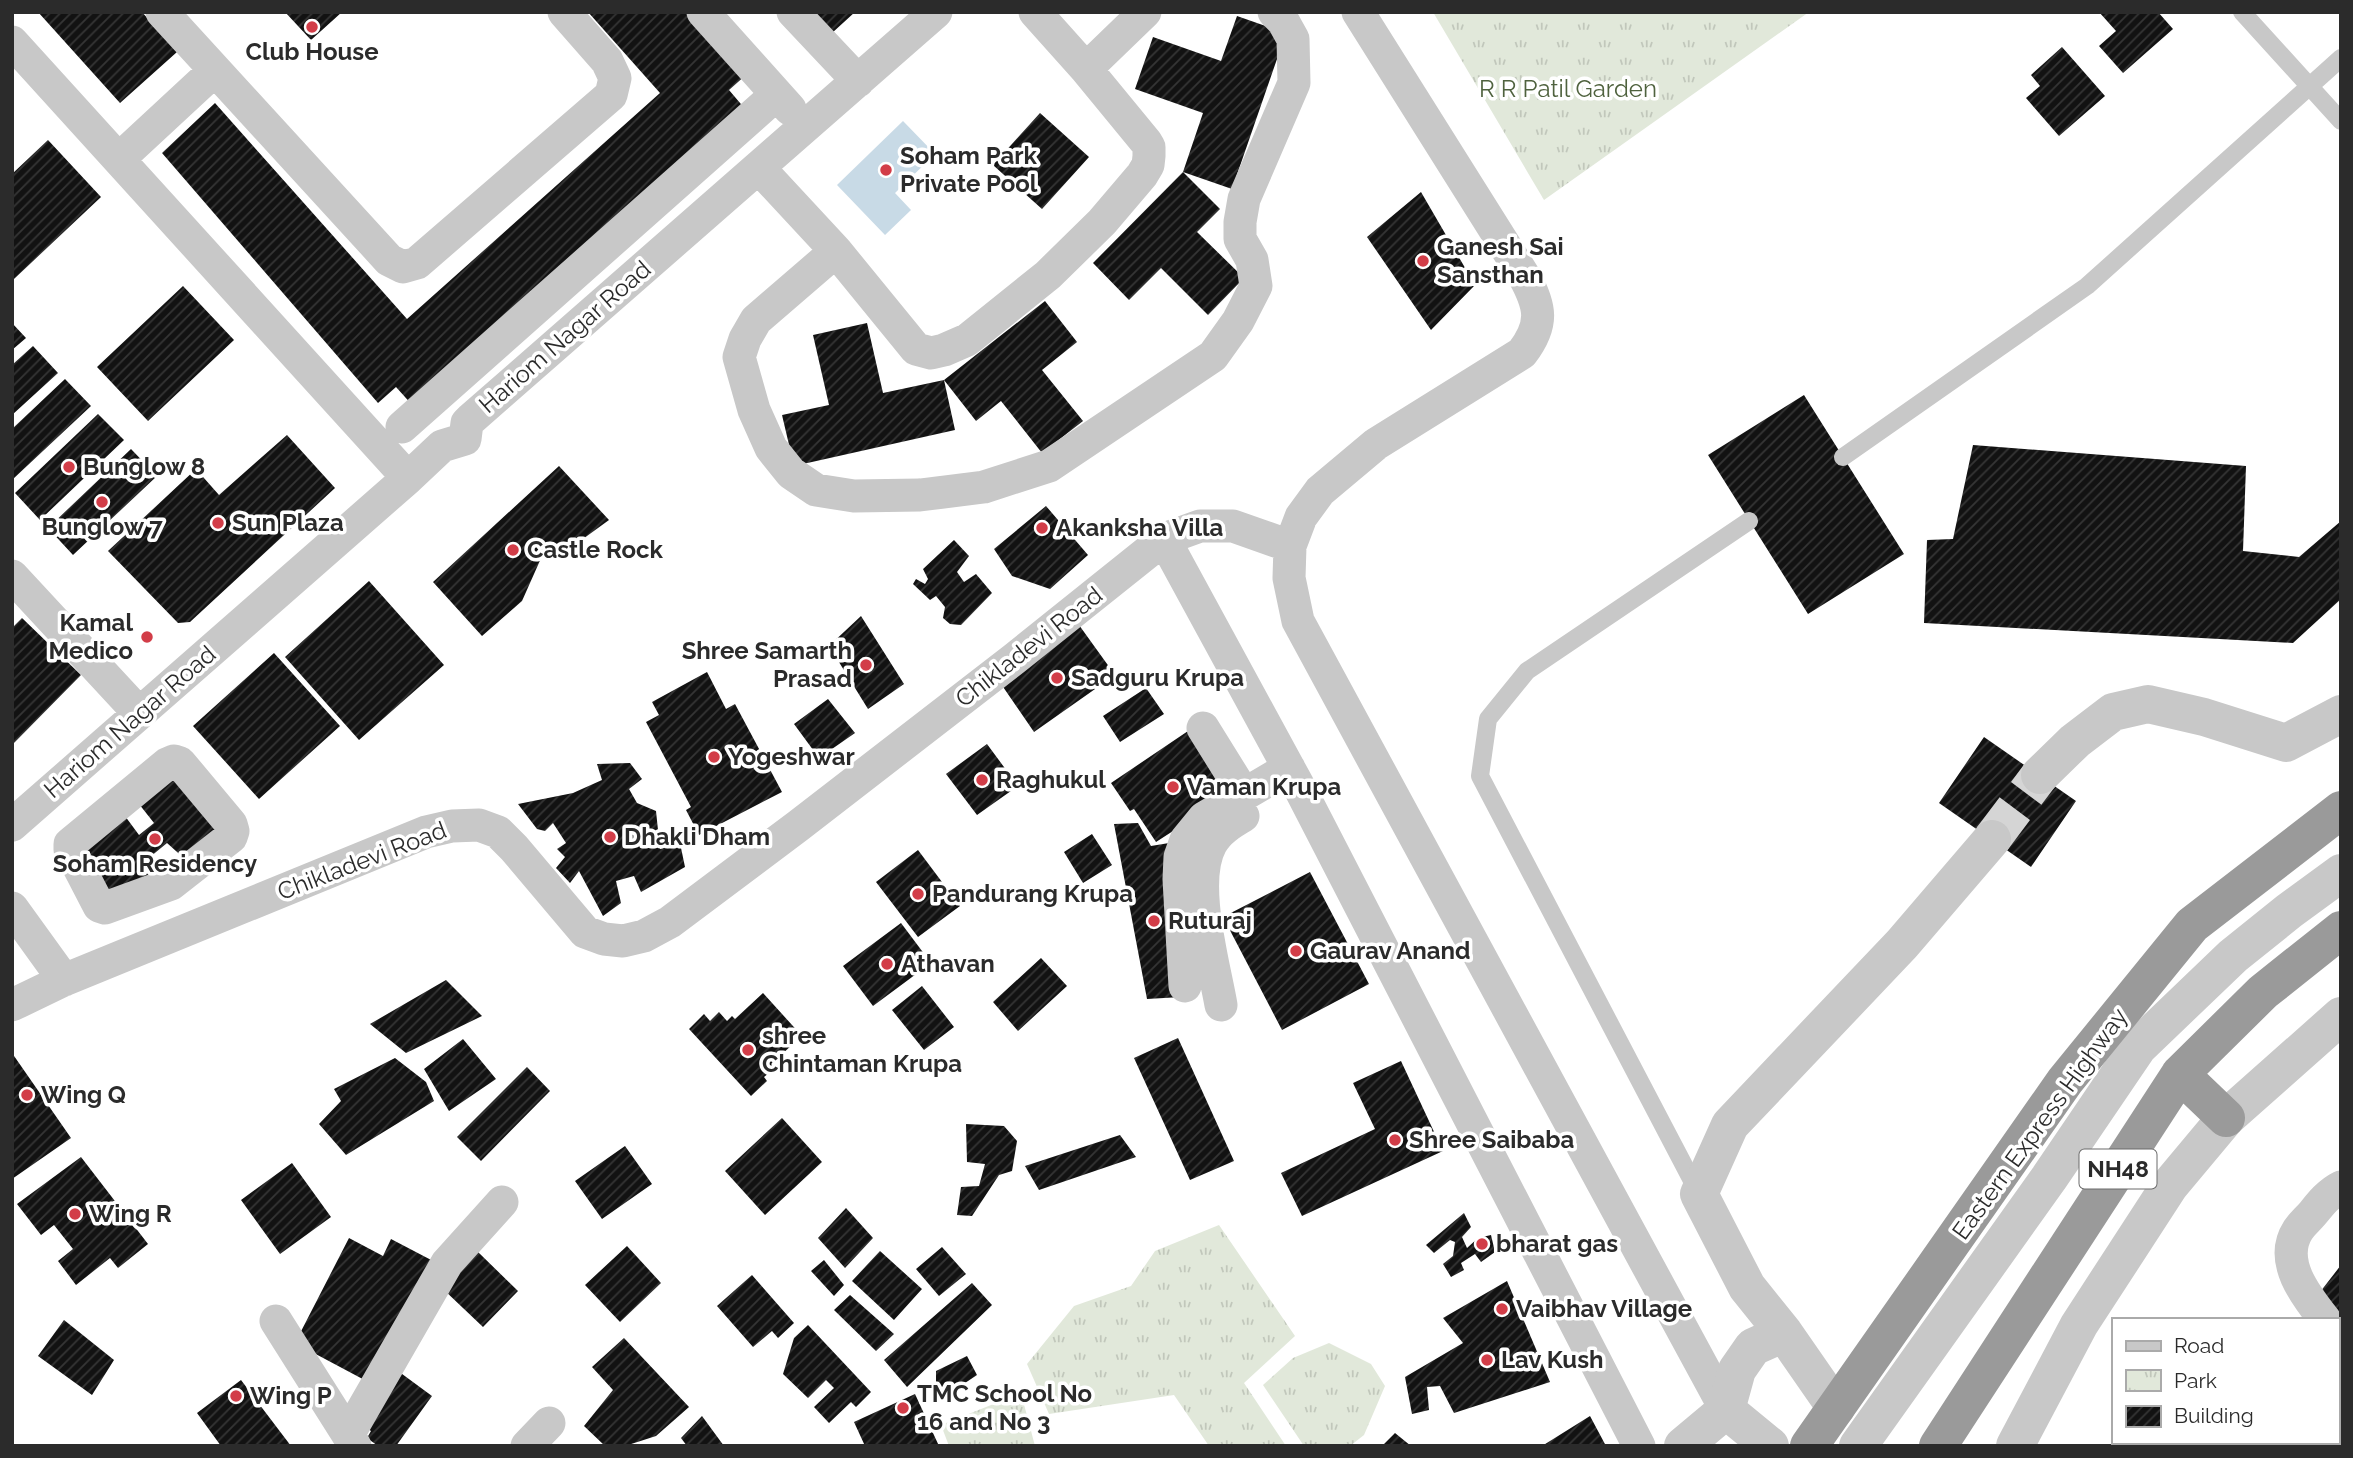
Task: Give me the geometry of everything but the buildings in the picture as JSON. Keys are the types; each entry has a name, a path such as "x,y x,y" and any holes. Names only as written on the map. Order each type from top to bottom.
{"highway":[{"name":"Eastern Express Highway","path":"1809,1446 2065,1081 2192,925 2341,810"},
{"name":"NH48","path":"1938,1446 2180,1074 2263,992 2341,930"},
{"path":"2180,1074 2226,1118"}],"street":[{"path":"162,12 388,260 403,267 417,263 611,95 615,78 607,61 564,12"},
{"path":"703,12 806,127"},
{"path":"793,12 858,81"},
{"name":"Hariom Nagar Road","path":"12,825 442,446 466,439 469,421 936,12"},
{"path":"713,151 750,175 836,251 916,349 930,353 944,350 967,340 1048,275 1102,222 1148,165 1149,147 1146,142 1035,12"},
{"path":"1086,69 1145,12"},
{"path":"836,251 756,320 739,357 754,410 771,448 791,474 816,489 854,496 920,495 984,487 1049,466 1213,356 1238,321 1256,286 1252,260 1240,239 1244,199 1294,83 1293,39 1283,20 1274,12"},
{"path":"1358,12 1524,276 1535,295 1539,321 1532,340 1522,354 1376,444 1320,491 1301,517 1290,546 1289,578 1298,621 1726,1410 1770,1446"},
{"path":"12,42 408,478"},
{"path":"119,159 215,70"},
{"path":"402,427 776,95"},
{"path":"652,205 680,237"},
{"path":"565,283 593,313"},
{"path":"445,389 469,421"},
{"path":"1290,546 1233,526 1200,526 1164,538 1293,776 1640,1446"},
{"name":"Chikladevi Road","path":"12,1005 64,980 426,832 452,826 479,825 498,832 585,932 604,939 623,941 644,936 670,922 798,826 1003,668 1164,538"},
{"path":"12,576 139,713"},
{"path":"2040,775 2075,741 2113,712 2148,704 2203,717 2286,743 2341,714"},
{"path":"1203,728 1244,794"},
{"path":"93,754 129,795"},
{"path":"174,761 180,763 232,824 233,831 231,837 171,884 102,907 97,904 69,847 129,795 167,764 174,761"},
{"path":"1185,986 1179,879 1180,857 1186,840 1204,818 1244,794 1293,776"},
{"path":"1221,1005 1202,894 1204,868 1210,845 1227,825 1293,776"},
{"path":"1836,1408 1784,1333 1747,1287 1699,1194 1730,1125 1902,944 1992,839"},
{"path":"1858,1446 2138,1048 2233,956 2341,873"},
{"path":"12,908 64,980"},
{"path":"2015,1446 2079,1325 2170,1185 2226,1118 2341,1016"},
{"path":"2323,1318 2295,1275 2291,1251 2297,1232 2332,1191 2341,1187"},
{"path":"276,1321 352,1440 447,1263 502,1202"},
{"path":"1684,1446 1726,1410 1737,1370 1753,1347 1784,1333"}],"lane":[{"path":"2242,12 2341,121"},
{"path":"1843,457 2087,286 2341,58"},
{"path":"1699,1194 1480,776 1488,719 1527,671 1749,521"},
{"path":"2024,1446 2036,1403"}],"green space":[{"name":"R R Patil Garden","path":"1433,12 1809,12 1544,200"},
{"path":"1219,1225 1295,1336 1244,1383 1286,1446 1209,1446 1174,1395 1049,1414 1027,1364 1074,1306 1131,1286 1155,1251"},
{"path":"1329,1343 1371,1364 1385,1386 1364,1435 1350,1446 1304,1446 1263,1385 1293,1358"},
{"path":"1021,1393 1035,1446 949,1446 941,1425"}],"water":[{"name":"Soham Park Private Pool","path":"903,121 935,154 895,193 911,210 885,235 837,185"}],"tunnel":[{"path":"1992,839 2040,775"}],"place":[{"name":"Club House","path":"312,27"},
{"name":"Soham Park Private Pool","path":"886,170"},
{"name":"Ganesh Sai Sansthan","path":"1423,261"},
{"name":"Bunglow 8","path":"69,467"},
{"name":"Bunglow 7","path":"102,502"},
{"name":"Sun Plaza","path":"218,523"},
{"name":"Akanksha Villa","path":"1042,528"},
{"name":"Castle Rock","path":"513,550"},
{"name":"Kamal Medico","path":"147,637"},
{"name":"Shree Samarth Prasad","path":"866,665"},
{"name":"Sadguru Krupa","path":"1057,678"},
{"name":"Yogeshwar","path":"714,757"},
{"name":"Raghukul","path":"982,780"},
{"name":"Vaman Krupa","path":"1173,787"},
{"name":"Dhakli Dham","path":"610,837"},
{"name":"Soham Residency","path":"155,839"},
{"name":"Pandurang Krupa","path":"918,894"},
{"name":"Ruturaj","path":"1154,921"},
{"name":"Gaurav Anand","path":"1296,951"},
{"name":"Athavan","path":"887,964"},
{"name":"shree Chintaman Krupa","path":"748,1050"},
{"name":"Wing Q","path":"27,1095"},
{"name":"Shree Saibaba","path":"1395,1140"},
{"name":"Wing R","path":"75,1214"},
{"name":"bharat gas","path":"1482,1244"},
{"name":"Vaibhav Village","path":"1502,1309"},
{"name":"Lav Kush","path":"1487,1360"},
{"name":"Wing P","path":"236,1396"},
{"name":"TMC School No 16 and No 3","path":"903,1408"}]}
